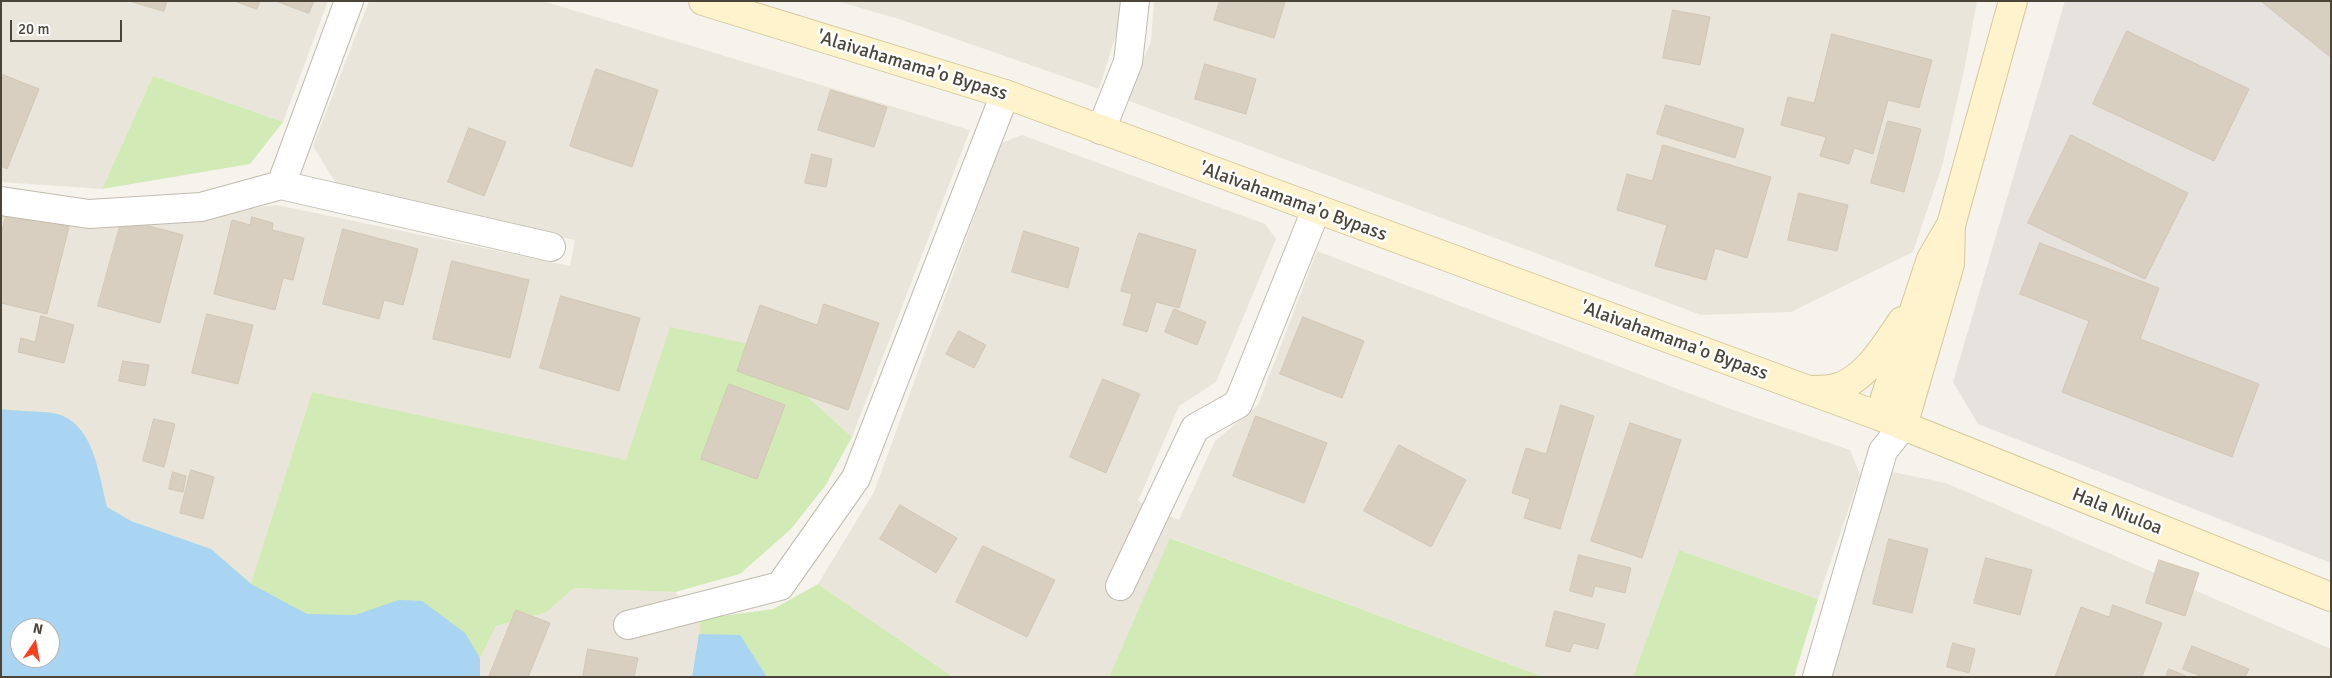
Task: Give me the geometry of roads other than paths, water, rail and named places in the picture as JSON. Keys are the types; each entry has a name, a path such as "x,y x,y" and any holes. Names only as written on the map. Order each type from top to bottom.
{"main road":[{"name":"'Alaivahamama'o Bypass","path":"703,1 1004,94 1891,421"},
{"path":"1891,421 1950,264 1951,225 2013,1"},
{"path":"1891,421 1920,293 1931,259 1951,225"},
{"path":"1806,390 1832,389 1849,381 1868,366 1894,334 1920,293"},
{"name":"Hala Niuloa","path":"1891,421 2331,597"}],"street":[{"path":"281,185 349,1"},
{"path":"1101,130 1128,62 1136,1"},
{"path":"628,625 780,586 856,478 1004,94"},
{"path":"1,201 99,214 201,207 281,185 551,247"},
{"path":"1120,586 1195,428 1238,404 1316,210"},
{"path":"1817,677 1891,421"}],"water":[{"path":"1,409 57,414 74,423 89,443 98,469 107,507 131,521 211,549 251,584 307,614 355,615 399,600 422,601 465,633 480,658 480,677 1,677"},
{"path":"699,634 740,635 767,677 692,677"}]}
